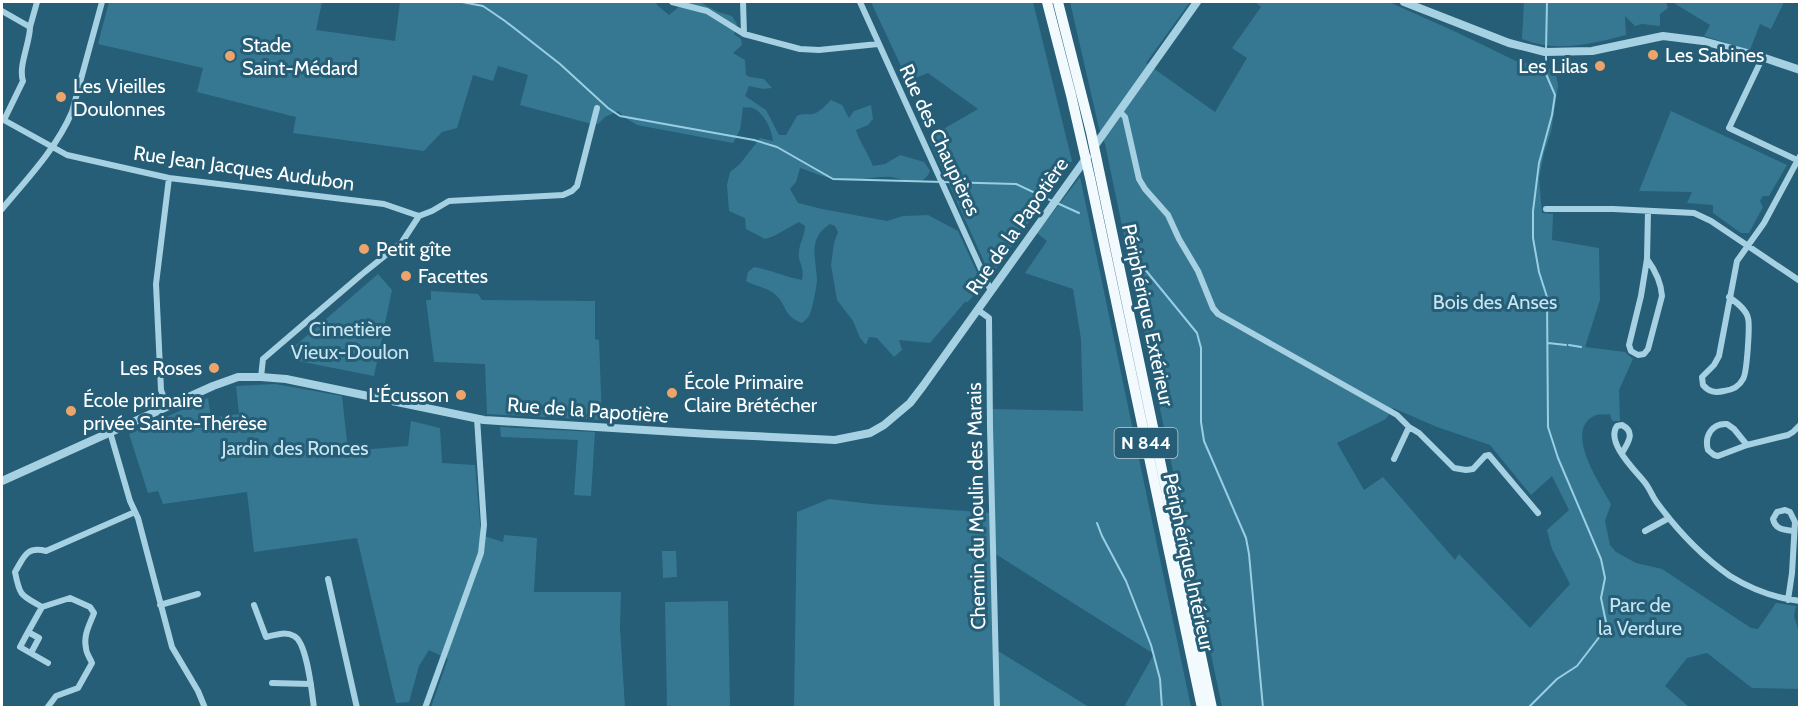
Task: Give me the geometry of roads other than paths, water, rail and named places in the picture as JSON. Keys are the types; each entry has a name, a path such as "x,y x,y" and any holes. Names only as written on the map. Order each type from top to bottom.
{"highway":[{"name":"Périphérique Intérieur","path":"1047,2 1086,135 1095,175 1202,708"},
{"name":"N 844","path":"1058,2 1086,135"},
{"name":"Périphérique Extérieur","path":"1095,175 1212,708"}],"street":[{"path":"3,119 23,81 21,74 37,2"},
{"path":"2,209 53,146 72,112 102,2"},
{"path":"672,2 707,11 744,34 808,50 878,44"},
{"path":"743,2 744,34"},
{"name":"Rue des Chaupières","path":"860,2 992,291"},
{"name":"Rue de la Papotière","path":"2,481 167,406 238,377 286,379 477,418 835,440 870,432 884,425 910,403 1197,2"},
{"path":"1404,2 1509,43 1545,52 1592,51 1663,36 1703,41 1800,70"},
{"path":"2,11 30,27"},
{"path":"1729,297 1743,309 1748,318 1745,376 1735,388 1713,392 1703,385 1702,377 1719,356 1729,297 1737,261 1764,223 1798,158 1729,128 1759,65"},
{"path":"261,377 263,359 402,242 418,216 449,201 563,195 572,191 577,186 597,108"},
{"path":"1119,111 1125,117 1139,179 1168,214 1179,240 1198,272 1213,308 1229,321 1397,415 1454,468 1473,469 1485,456 1489,456 1538,513"},
{"name":"Rue Jean Jacques Audubon","path":"3,119 67,155 169,178 384,204 418,216"},
{"path":"167,406 161,390 156,284 169,178"},
{"path":"1546,210 1613,209 1686,212 1701,215 1800,281"},
{"path":"1647,259 1657,274 1662,296 1648,349 1644,354 1638,355 1631,351 1629,345 1647,259 1648,211"},
{"name":"Chemin du Moulin des Marais","path":"978,310 989,318 997,708"},
{"path":"425,708 481,553 484,525 477,418"},
{"path":"1747,445 1734,429 1723,424 1713,428 1706,442 1710,453 1718,456 1747,445 1788,435 1800,425"},
{"path":"1394,459 1409,427"},
{"path":"110,432 135,512 172,647 198,691 205,708"},
{"path":"1622,453 1669,518 1706,557 1748,586 1788,600 1800,601"},
{"path":"42,607 22,596 18,591 15,572 26,552 36,549 46,551 135,512"},
{"path":"1645,531 1669,518"},
{"path":"1788,600 1794,531"},
{"path":"328,579 357,708"},
{"path":"160,605 198,594"},
{"path":"47,708 56,696 78,688 90,668 92,663 85,645 88,625 94,613 90,607 70,598 42,607 20,646 48,663"},
{"path":"254,605 266,637 282,633 295,636 301,642 314,708"},
{"path":"28,632 39,638 31,653"},
{"path":"272,683 311,684"}],"waterway":[{"path":"462,2 483,6 505,21 560,64 608,108 620,116 754,140 777,147 833,179 1016,184 1052,201"},
{"path":"1546,50 1547,2"},
{"path":"1528,708 1557,679 1577,666 1607,627 1601,598 1605,578 1601,559 1558,458 1548,427 1547,297 1539,272 1533,238 1533,211 1539,163 1555,95 1546,74 1546,55"},
{"path":"1057,203 1079,213"},
{"path":"1130,251 1197,333 1201,348 1201,422 1204,441 1246,538 1249,554 1263,708"},
{"path":"1548,343 1566,345"},
{"path":"1569,345 1581,347"},
{"path":"1097,523 1126,581 1151,645 1160,679 1162,708"}],"place":[{"name":"Les Sabines","path":"1653,55"},
{"name":"Stade Saint-Médard","path":"230,56"},
{"name":"Les Lilas","path":"1600,66"},
{"name":"Les Vieilles Doulonnes","path":"61,97"},
{"name":"Petit gîte","path":"364,249"},
{"name":"Facettes","path":"406,276"},
{"name":"Les Roses","path":"214,368"},
{"name":"École Primaire Claire Brétécher","path":"672,393"},
{"name":"L'Écusson","path":"461,395"},
{"name":"École primaire privée Sainte-Thérèse","path":"71,411"}],"park label":[{"name":"Bois des Anses","path":"1495,302"},
{"name":"Cimetière Vieux-Doulon","path":"350,340"},
{"name":"Jardin des Ronces","path":"295,448"},
{"name":"Parc de la Verdure","path":"1640,616"}]}
